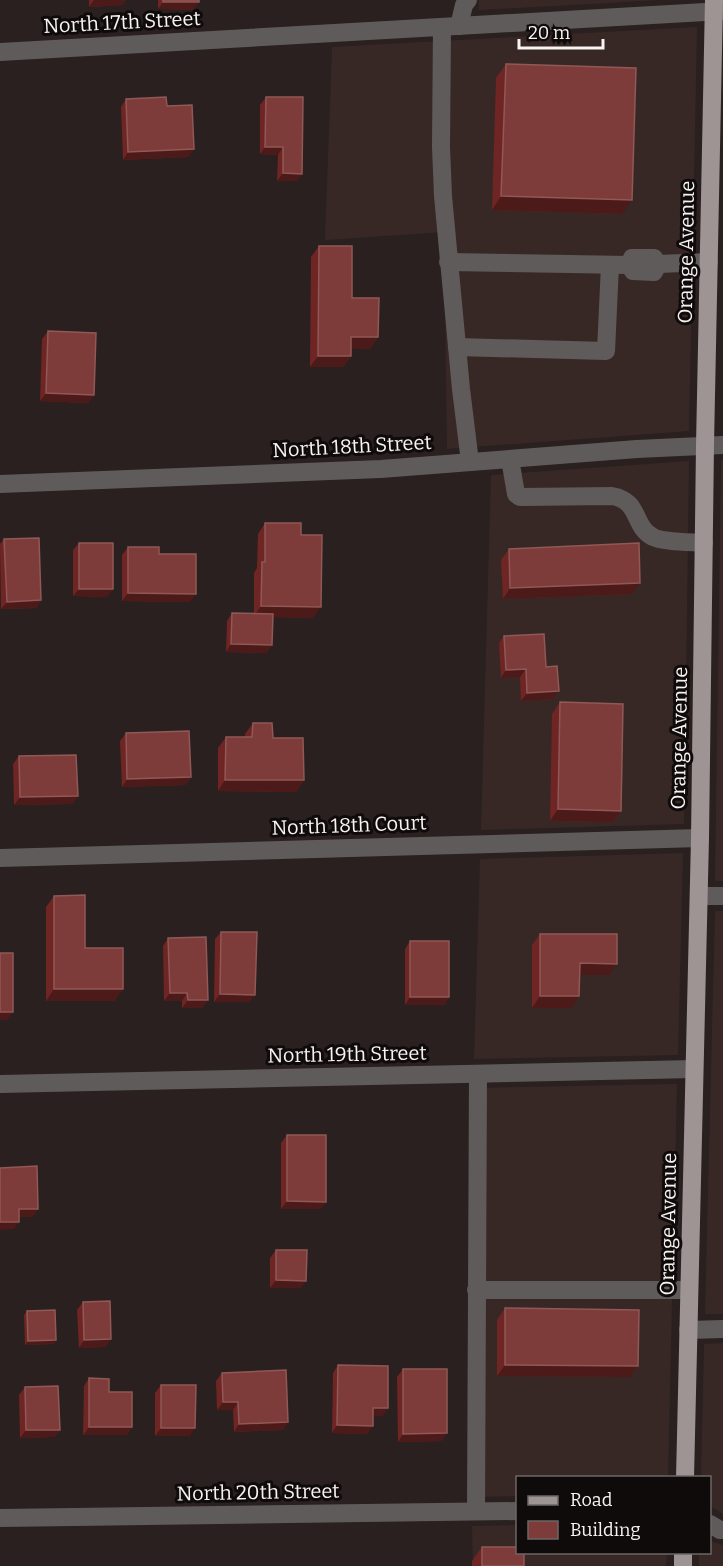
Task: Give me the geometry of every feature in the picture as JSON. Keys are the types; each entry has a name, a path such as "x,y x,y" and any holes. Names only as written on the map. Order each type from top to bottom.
{"main road":[{"name":"Orange Avenue","path":"685,1476 699,896 704,543 714,445 709,262 717,131 717,7"}],"street":[{"path":"468,0 451,26 441,147 442,196 448,262 470,462"},
{"name":"North 17th Street","path":"0,52 451,26 717,7"},
{"path":"448,262 629,265 632,258 654,258 658,264 709,262"},
{"path":"457,347 606,351 610,265"},
{"name":"North 18th Street","path":"0,484 381,469 714,445"},
{"path":"510,459 516,494 520,498 612,496 622,498 629,504 648,534 656,539 704,543"},
{"name":"North 18th Court","path":"0,858 700,838"},
{"path":"699,896 723,896"},
{"name":"North 19th Street","path":"0,1084 694,1069"},
{"path":"476,1511 477,1074"},
{"path":"476,1290 689,1290"},
{"path":"688,1330 723,1329"},
{"name":"North 20th Street","path":"0,1518 516,1511"}],"shaded area":[{"path":"479,0 660,0 479,10"},
{"path":"697,27 689,431 447,449 444,232 325,240 332,47"},
{"path":"721,460 723,460 723,881 715,881"},
{"path":"689,461 684,824 481,830 491,475"},
{"path":"683,853 678,1055 474,1059 480,859"},
{"path":"715,911 723,911 723,1314 705,1314"},
{"path":"677,1084 668,1476 516,1476 516,1496 472,1497 473,1088"},
{"path":"723,1343 723,1514 711,1507 711,1476 701,1476 704,1344"},
{"path":"516,1525 516,1554 667,1554 666,1566 473,1566 472,1526"},
{"path":"711,1541 723,1545 723,1566 699,1566 699,1554 711,1554"}],"building":[{"path":"163,0 199,0 199,2 163,2"},
{"path":"506,64 636,68 632,200 501,196"},
{"path":"166,97 167,106 192,105 194,149 128,152 126,99"},
{"path":"266,97 303,97 302,174 283,173 283,147 265,147"},
{"path":"319,246 352,246 352,298 379,298 378,337 351,337 351,356 318,356"},
{"path":"48,331 96,333 94,395 46,393"},
{"path":"265,523 301,523 301,535 322,535 321,607 261,606 262,562 265,562"},
{"path":"39,538 41,600 7,602 4,539"},
{"path":"79,543 113,543 113,589 79,589"},
{"path":"639,543 640,583 510,588 509,549"},
{"path":"128,547 159,547 159,554 196,554 196,594 128,593"},
{"path":"232,613 273,614 272,645 231,644"},
{"path":"544,634 546,667 557,666 559,691 527,693 526,669 506,670 504,636"},
{"path":"560,702 623,704 621,811 558,809"},
{"path":"253,723 272,723 273,738 303,738 304,780 225,780 226,737 252,737"},
{"path":"189,731 191,777 127,779 126,733"},
{"path":"76,755 78,796 20,797 19,756"},
{"path":"85,895 85,948 123,948 123,989 54,989 54,896"},
{"path":"221,932 257,932 255,995 220,994"},
{"path":"540,934 617,934 617,964 580,963 579,996 540,996"},
{"path":"206,937 208,1000 188,1000 187,993 170,993 168,938"},
{"path":"410,941 449,941 449,997 410,997"},
{"path":"0,953 13,953 13,1012 0,1012"},
{"path":"287,1135 326,1135 326,1202 287,1201"},
{"path":"37,1166 38,1209 19,1209 19,1222 0,1222 0,1168"},
{"path":"276,1250 307,1250 306,1281 276,1280"},
{"path":"110,1301 111,1339 84,1340 83,1302"},
{"path":"505,1308 639,1310 638,1366 505,1365"},
{"path":"55,1310 56,1340 28,1341 27,1311"},
{"path":"338,1365 388,1366 388,1408 373,1408 373,1426 337,1425"},
{"path":"403,1369 447,1369 447,1433 403,1434"},
{"path":"286,1370 288,1422 239,1424 238,1402 223,1402 222,1373"},
{"path":"89,1378 109,1379 109,1392 132,1392 132,1427 89,1427"},
{"path":"161,1385 196,1385 195,1428 161,1428"},
{"path":"58,1386 60,1430 26,1430 25,1387"},
{"path":"482,1547 516,1547 516,1554 524,1554 524,1566 482,1566"}]}
